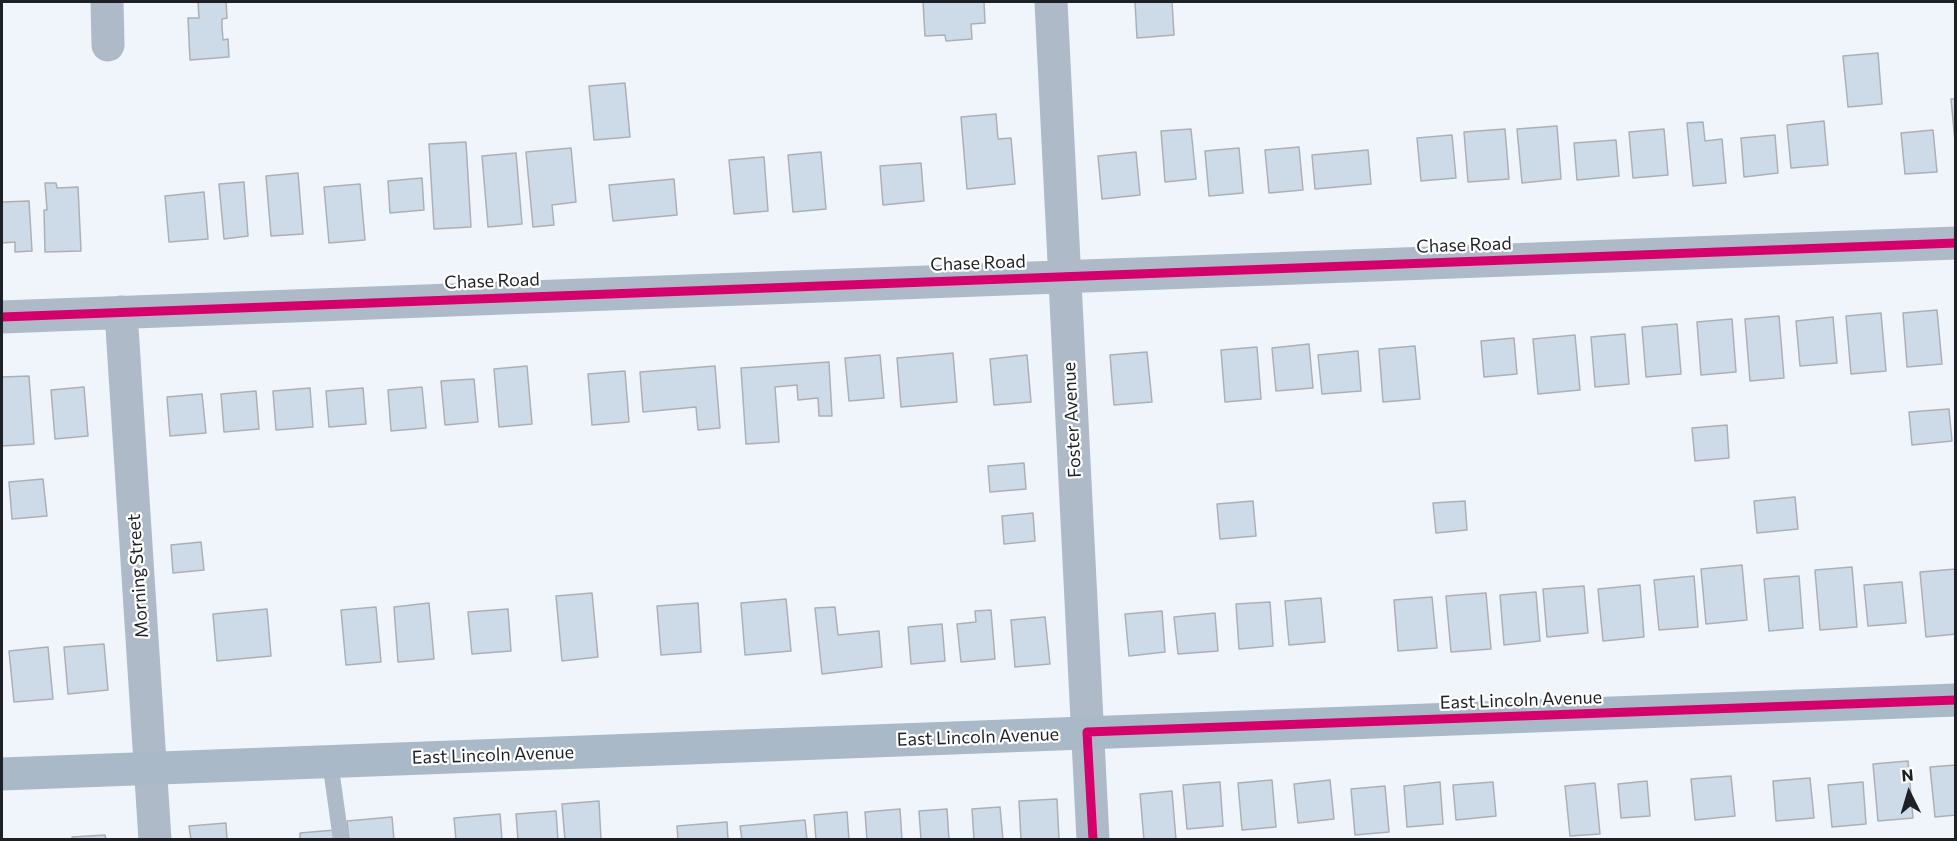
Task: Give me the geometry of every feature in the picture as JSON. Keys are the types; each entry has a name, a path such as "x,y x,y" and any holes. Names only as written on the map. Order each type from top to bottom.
{"main road":[{"name":"East Lincoln Avenue","path":"2,774 1956,700"}],"street":[{"path":"107,2 108,45"},
{"name":"Foster Avenue","path":"1051,2 1092,840"},
{"name":"Chase Road","path":"2,317 1956,243"},
{"name":"Morning Street","path":"121,312 155,840"}],"lane":[{"path":"330,761 341,840"}],"building":[{"path":"198,2 226,2 227,18 222,19 222,27 223,40 228,39 229,57 190,60 188,18 199,18"},
{"path":"923,2 984,2 985,23 971,24 972,39 946,41 945,35 925,36"},
{"path":"1135,2 1172,2 1174,35 1137,38"},
{"path":"1878,53 1882,104 1848,107 1843,56"},
{"path":"625,83 630,137 594,140 589,86"},
{"path":"1951,99 1956,99 1956,152"},
{"path":"996,114 998,139 1011,138 1015,184 967,189 961,117"},
{"path":"1824,121 1828,165 1791,168 1787,125"},
{"path":"1703,122 1705,141 1722,139 1726,183 1693,186 1687,123"},
{"path":"1557,126 1561,179 1522,183 1517,129"},
{"path":"1191,129 1196,179 1165,182 1161,131"},
{"path":"1505,129 1509,179 1468,182 1464,132"},
{"path":"1664,129 1668,175 1633,178 1629,132"},
{"path":"1933,130 1937,172 1905,174 1901,133"},
{"path":"1452,135 1456,178 1421,181 1417,138"},
{"path":"1775,135 1778,173 1744,177 1741,138"},
{"path":"1616,140 1619,176 1577,180 1574,143"},
{"path":"466,142 471,227 434,229 429,144"},
{"path":"1299,147 1303,190 1269,193 1265,150"},
{"path":"571,148 576,202 552,205 554,225 533,227 526,152"},
{"path":"1239,148 1243,193 1209,196 1205,151"},
{"path":"1368,150 1371,184 1315,189 1312,155"},
{"path":"821,152 826,209 793,212 788,155"},
{"path":"1136,152 1140,195 1102,199 1098,156"},
{"path":"516,153 522,224 488,227 482,156"},
{"path":"764,157 768,211 734,214 729,160"},
{"path":"921,163 924,201 883,205 880,166"},
{"path":"298,173 303,234 271,236 266,176"},
{"path":"422,178 424,210 390,213 388,181"},
{"path":"674,179 677,215 613,221 609,185"},
{"path":"244,182 248,236 224,239 219,184"},
{"path":"45,183 56,183 57,188 78,187 81,251 45,252 44,210 47,210"},
{"path":"360,184 365,240 329,243 324,187"},
{"path":"204,192 208,239 169,242 165,196"},
{"path":"29,201 32,251 15,252 15,242 2,243 2,202"},
{"path":"1937,310 1942,364 1907,367 1903,313"},
{"path":"1881,313 1886,371 1851,374 1846,316"},
{"path":"1779,316 1784,378 1750,381 1745,319"},
{"path":"1833,317 1837,363 1800,366 1796,321"},
{"path":"1732,319 1736,372 1701,375 1697,322"},
{"path":"1677,324 1681,374 1646,377 1642,327"},
{"path":"1625,334 1629,384 1595,387 1591,337"},
{"path":"1575,335 1580,390 1538,394 1533,339"},
{"path":"1514,338 1517,374 1484,377 1481,341"},
{"path":"1309,344 1313,388 1276,391 1272,348"},
{"path":"1415,346 1420,399 1383,402 1379,349"},
{"path":"1257,347 1261,399 1225,402 1221,350"},
{"path":"1358,351 1361,391 1322,394 1318,355"},
{"path":"1147,352 1152,402 1114,405 1110,355"},
{"path":"953,353 957,402 901,407 897,358"},
{"path":"880,355 884,398 849,401 845,358"},
{"path":"1027,355 1031,402 994,405 990,359"},
{"path":"829,362 832,416 819,416 818,398 798,400 797,385 775,387 779,442 746,444 741,368"},
{"path":"527,366 532,424 499,427 494,369"},
{"path":"715,366 720,428 698,430 696,407 643,412 640,372"},
{"path":"625,371 629,422 592,425 588,374"},
{"path":"29,376 34,444 2,446 2,377"},
{"path":"474,379 478,422 445,425 441,381"},
{"path":"84,387 88,436 55,439 51,390"},
{"path":"422,387 426,428 391,431 388,390"},
{"path":"310,388 313,427 276,430 273,391"},
{"path":"363,388 366,424 329,427 326,391"},
{"path":"256,391 259,429 224,432 221,394"},
{"path":"202,394 206,433 170,436 167,397"},
{"path":"1949,409 1952,441 1912,445 1909,412"},
{"path":"1727,425 1729,458 1695,461 1692,428"},
{"path":"1024,463 1026,489 990,492 988,466"},
{"path":"43,479 47,516 12,519 9,482"},
{"path":"1795,497 1798,529 1757,533 1754,501"},
{"path":"1253,501 1256,536 1220,539 1217,504"},
{"path":"1465,501 1467,530 1436,533 1433,503"},
{"path":"1033,513 1035,541 1004,544 1002,516"},
{"path":"201,542 204,570 173,573 171,545"},
{"path":"1742,565 1747,620 1706,624 1701,569"},
{"path":"1852,567 1857,627 1820,630 1815,570"},
{"path":"1956,569 1956,634 1926,637 1920,572"},
{"path":"1694,576 1698,627 1659,630 1654,580"},
{"path":"1799,576 1803,628 1769,631 1764,579"},
{"path":"1902,582 1906,623 1868,626 1864,585"},
{"path":"1640,585 1644,637 1603,641 1598,589"},
{"path":"1584,586 1588,633 1547,637 1543,589"},
{"path":"1536,592 1540,641 1504,645 1500,595"},
{"path":"592,593 598,657 562,661 556,596"},
{"path":"1486,593 1491,649 1451,652 1446,596"},
{"path":"1432,597 1437,648 1398,651 1394,600"},
{"path":"1321,598 1325,642 1289,645 1285,601"},
{"path":"786,599 791,651 745,655 741,603"},
{"path":"1270,602 1273,646 1239,649 1236,604"},
{"path":"429,603 434,659 398,662 394,607"},
{"path":"698,603 701,652 661,655 657,606"},
{"path":"376,607 381,662 346,665 341,610"},
{"path":"835,607 838,635 879,631 882,667 822,674 815,608"},
{"path":"267,609 271,656 217,661 213,614"},
{"path":"508,609 511,651 472,654 468,612"},
{"path":"991,610 995,659 961,662 957,624 976,622 975,611"},
{"path":"1162,611 1165,652 1129,656 1125,614"},
{"path":"1215,613 1218,651 1178,654 1174,617"},
{"path":"1045,617 1050,664 1015,667 1011,620"},
{"path":"942,624 945,661 911,664 908,627"},
{"path":"104,644 108,690 68,694 64,647"},
{"path":"48,647 53,699 14,702 9,651"},
{"path":"1908,761 1913,818 1878,821 1873,764"},
{"path":"1956,765 1956,815 1935,817 1930,767"},
{"path":"1731,776 1735,816 1695,820 1691,779"},
{"path":"1810,778 1814,818 1776,821 1773,781"},
{"path":"1272,780 1276,827 1242,830 1238,783"},
{"path":"1330,780 1334,819 1298,823 1294,784"},
{"path":"1647,781 1650,816 1621,818 1618,784"},
{"path":"1220,782 1223,826 1187,829 1183,785"},
{"path":"1440,782 1443,824 1407,827 1404,786"},
{"path":"1493,782 1496,816 1456,820 1453,785"},
{"path":"1863,782 1866,824 1832,827 1828,785"},
{"path":"1595,783 1600,834 1570,836 1565,786"},
{"path":"1385,786 1389,832 1355,835 1351,789"},
{"path":"1172,791 1176,840 1144,840 1140,794"},
{"path":"1057,799 1059,840 1021,840 1019,801"},
{"path":"599,801 601,840 565,840 562,804"},
{"path":"1000,807 1003,840 974,840 972,809"},
{"path":"900,809 902,840 867,840 865,812"},
{"path":"947,809 949,840 921,840 919,811"},
{"path":"556,811 558,840 518,840 516,814"},
{"path":"847,812 849,840 816,840 814,815"},
{"path":"500,814 502,840 456,840 454,818"},
{"path":"392,817 394,840 349,840 347,821"},
{"path":"805,820 807,840 742,840 740,826"},
{"path":"727,822 728,840 678,840 677,826"},
{"path":"226,823 227,840 191,840 189,826"},
{"path":"335,830 335,840 300,840 300,833"},
{"path":"105,835 106,840 72,840 72,837"}],"cycle path":[{"path":"2,317 1956,243"},
{"path":"1093,840 1087,732 1956,700"}]}
